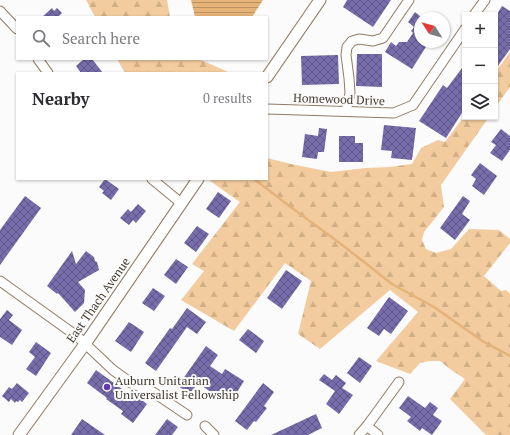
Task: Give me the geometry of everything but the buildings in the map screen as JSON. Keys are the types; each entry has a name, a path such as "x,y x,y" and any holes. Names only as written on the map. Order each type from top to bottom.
{"street":[{"path":"268,76 320,0"},
{"path":"346,111 350,92 346,55 347,47 352,41 359,39 372,41 383,38 409,0"},
{"path":"476,12 485,0"},
{"path":"0,11 16,28"},
{"name":"Homewood Drive","path":"268,109 394,112 413,105 462,33"},
{"path":"39,60 47,72"},
{"path":"153,180 181,203"},
{"name":"East Thach Avenue","path":"18,435 85,344 197,180"},
{"path":"0,281 78,337 113,370 131,383 154,392 187,415"},
{"path":"358,435 367,426 399,382"},
{"path":"205,426 214,435"},
{"path":"367,426 378,435"}],"green space":[{"path":"86,0 167,0 170,16 94,16"},
{"path":"510,52 510,87 498,104 498,84 498,69"},
{"path":"118,60 201,60 228,72 124,72"},
{"path":"462,119 487,120 441,185 444,207 424,232 422,240 426,249 436,253 451,249 469,229 499,230 510,239 510,243 484,276 501,291 506,290 510,294 510,435 486,435 450,399 465,379 440,361 420,363 410,374 376,361 418,312 390,290 320,349 298,334 311,281 285,263 234,331 181,300 204,271 192,264 240,202 210,180 268,180 268,158 331,172 412,164 421,148 438,140 445,142"}],"shaded area":[{"path":"191,0 263,0 253,16 195,16"}],"waterway":[{"path":"255,180 392,284 434,307 484,342 510,356"}],"place":[{"name":"Auburn Unitarian Universalist Fellowship","path":"107,387"}]}
